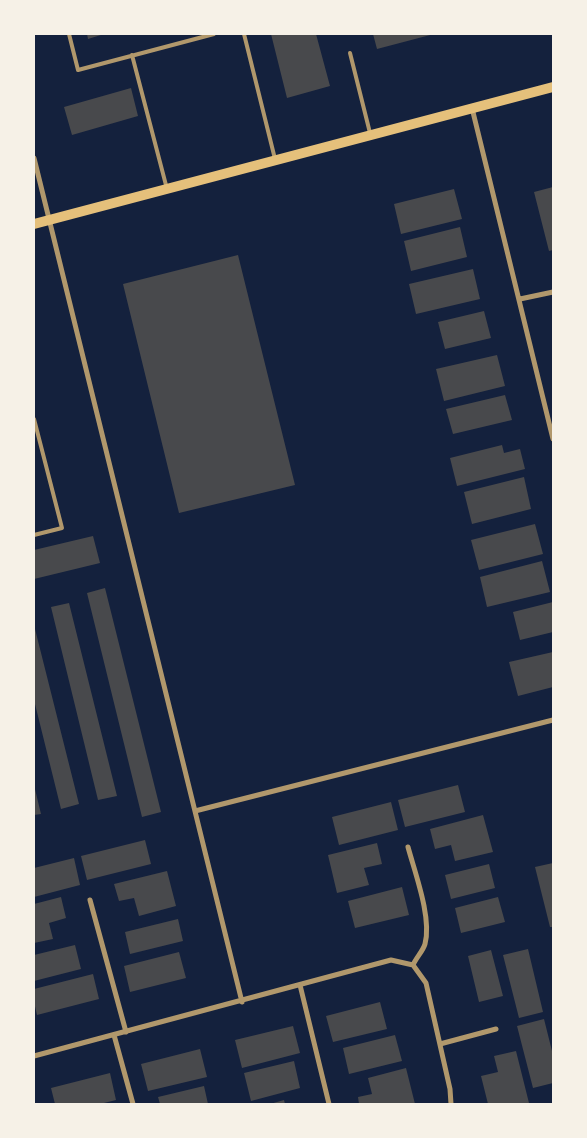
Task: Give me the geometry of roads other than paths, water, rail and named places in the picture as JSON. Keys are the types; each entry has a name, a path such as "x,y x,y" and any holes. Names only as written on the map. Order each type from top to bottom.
{"main road":[{"path":"34,224 553,87"}],"street":[{"path":"472,108 553,439"},
{"path":"34,158 242,1002"},
{"path":"520,299 553,292"},
{"path":"194,811 553,720"},
{"path":"408,847 424,906 426,923 425,944 413,965"},
{"path":"90,900 126,1032"},
{"path":"34,1056 242,1002 391,960 413,965 426,983 450,1089 451,1104"},
{"path":"300,985 329,1104"},
{"path":"440,1044 496,1029"},
{"path":"114,1035 133,1104"}],"lane":[{"path":"69,34 78,70 214,34"},
{"path":"244,34 276,161"},
{"path":"350,53 371,136"},
{"path":"132,55 167,189"},
{"path":"34,419 62,528 34,535"}]}
